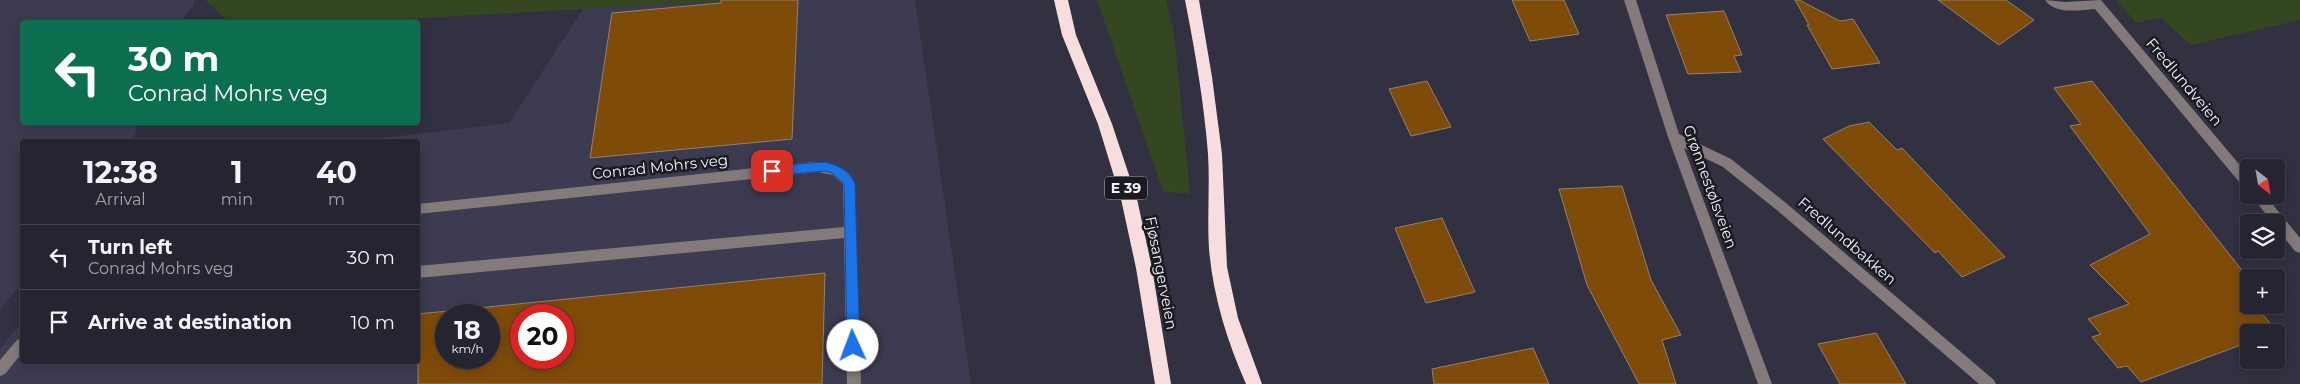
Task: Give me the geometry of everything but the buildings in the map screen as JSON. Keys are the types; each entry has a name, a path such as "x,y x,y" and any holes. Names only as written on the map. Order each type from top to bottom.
{"highway":[{"name":"Fjøsangerveien","path":"1061,0 1069,36 1105,124 1129,198 1144,268 1163,384"},
{"path":"1192,0 1201,48 1215,155 1217,249 1223,292 1234,330 1254,384"}],"street":[{"name":"Grønnestølsveien","path":"1630,0 1674,136 1765,384"},
{"path":"2051,0 2064,6 2096,2"},
{"name":"Fredlundveien","path":"2096,2 2240,174"},
{"name":"Fredlundbakken","path":"1674,136 1727,163 1782,207 1989,384"},
{"name":"Conrad Mohrs veg","path":"420,209 825,166 836,170 845,176 849,183 854,384"},
{"path":"2264,204 2300,247"},
{"path":"420,272 850,232"},
{"path":"0,370 20,346"}],"shaded area":[{"path":"0,0 194,0 194,4 182,20 20,20 20,125 138,125 132,139 20,139 20,285 0,309"},
{"path":"691,0 915,0 971,384 0,384 0,348 20,324 20,364 420,364 420,139 374,139 509,123 583,9"}],"green space":[{"path":"205,0 740,0 387,20 227,20"},
{"path":"1097,0 1166,0 1174,34 1190,194 1163,191"},
{"path":"2117,0 2300,0 2300,20 2191,45 2161,18 2136,23"}],"route":[{"path":"772,171 825,166 845,176 849,183 853,346"}]}
